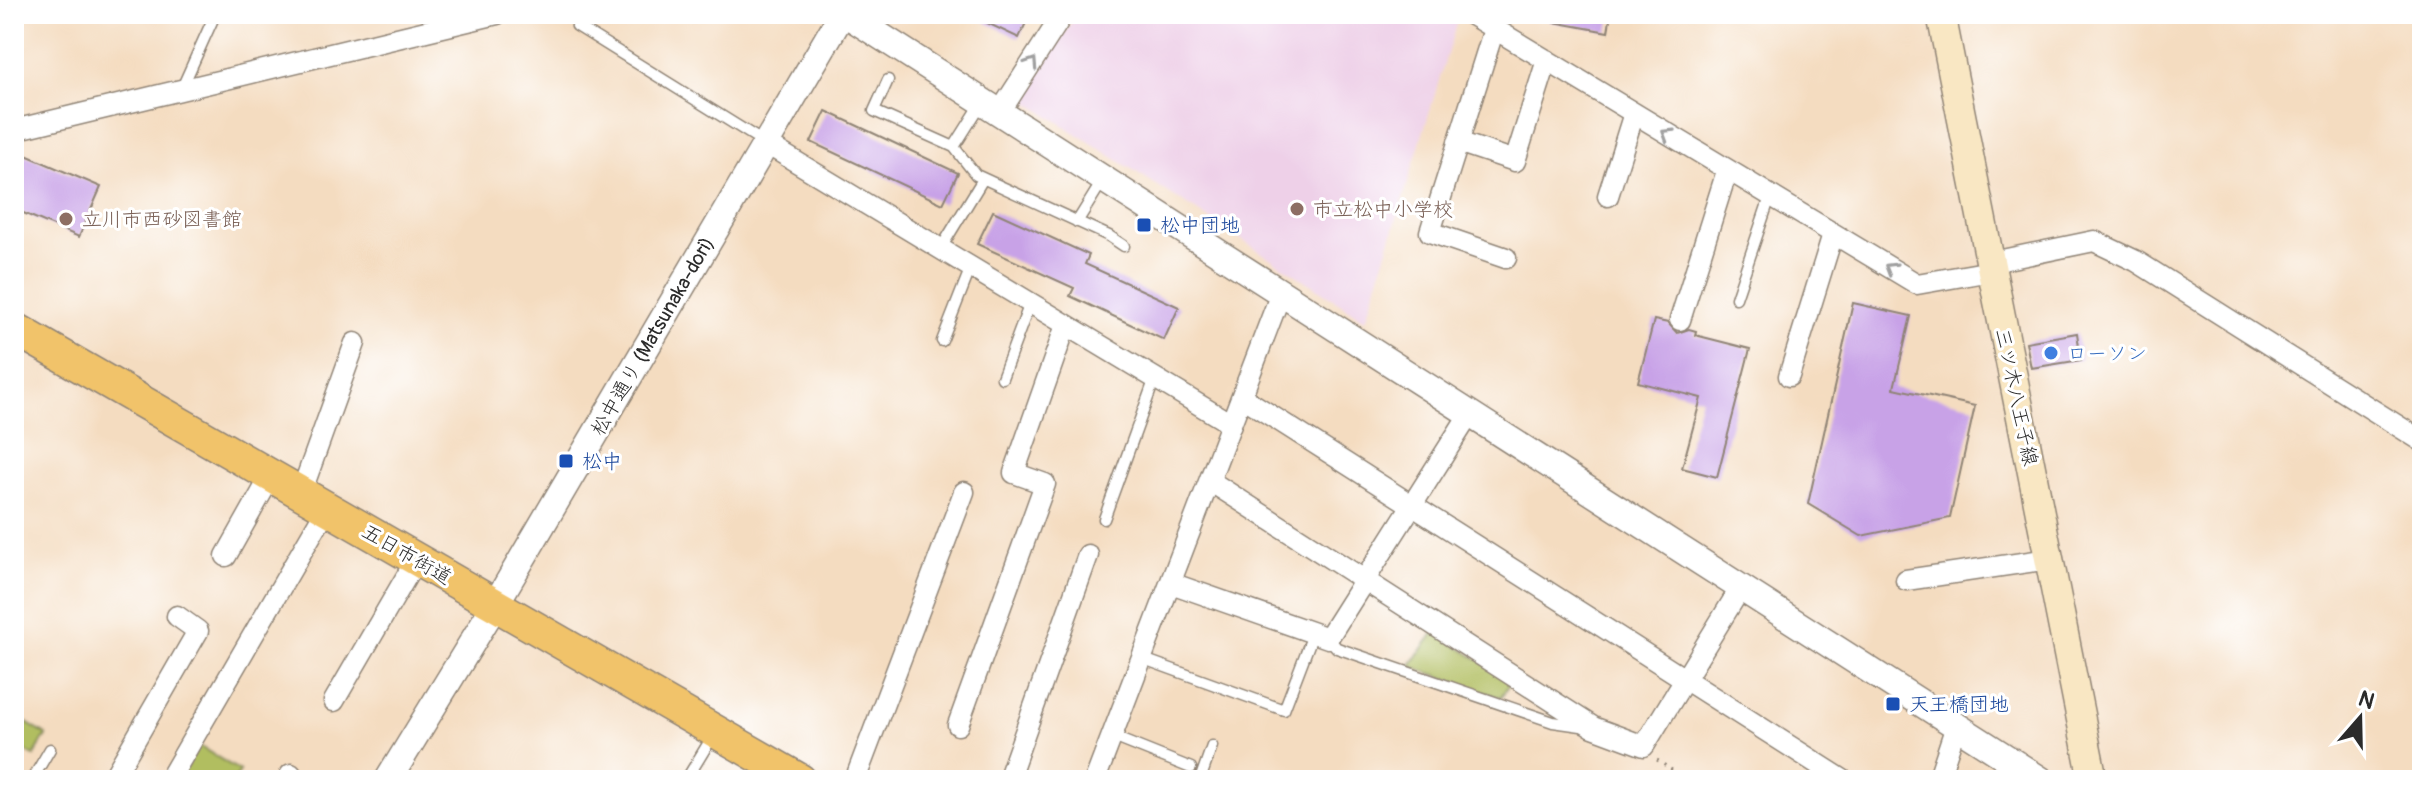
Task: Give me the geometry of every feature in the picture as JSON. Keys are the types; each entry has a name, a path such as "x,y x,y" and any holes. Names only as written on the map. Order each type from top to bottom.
{"main road":[{"name":"三ツ木八王子線","path":"1941,14 2093,780"},
{"name":"五日市街道","path":"14,328 793,778"}],"street":[{"path":"14,130 497,14"},
{"path":"844,14 2041,780"},
{"name":"松中通り (Matsunaka-dori)","path":"388,780 495,605 765,143 844,14"},
{"path":"992,107 1063,14"},
{"path":"1470,14 1917,284 1991,271 2002,260 2094,241 2136,261 2422,441"},
{"path":"1494,29 1430,232 1506,258"},
{"path":"1458,142 1515,161 1547,60"},
{"path":"1608,196 1634,113"},
{"path":"765,143 1231,424"},
{"path":"1680,320 1727,171"},
{"path":"1789,376 1833,234"},
{"path":"1095,780 1281,293"},
{"path":"958,725 1045,484 1014,473 1066,325"},
{"path":"169,780 314,500 355,343"},
{"path":"1242,397 1832,777"},
{"path":"1171,583 1321,636 1365,580 1469,415"},
{"path":"226,556 271,476"},
{"path":"1210,481 1593,727 1644,746 1740,589"},
{"path":"855,780 964,492"},
{"path":"1008,780 1088,555"},
{"path":"1906,580 2049,559"},
{"path":"334,701 416,560"},
{"path":"112,780 198,631 177,616"},
{"path":"1938,780 1956,726"}],"lane":[{"path":"582,14 577,26 765,143"},
{"path":"180,92 213,19"},
{"path":"888,80 874,111 954,147 976,175 983,179 1124,246"},
{"path":"954,147 992,107"},
{"path":"941,248 983,179"},
{"path":"1077,222 1103,180"},
{"path":"1736,298 1770,197"},
{"path":"942,341 971,267"},
{"path":"1002,378 1030,303"},
{"path":"1104,519 1155,378"},
{"path":"1141,658 1284,710 1321,636 1337,648 1553,722 1593,727"},
{"path":"686,780 716,732"},
{"path":"1111,736 1191,768"},
{"path":"1200,780 1212,746"},
{"path":"32,780 50,749"}],"path":[{"path":"1648,754 1687,780"}],"shaded area":[{"name":"市立松中小学校","path":"1077,14 1452,14 1458,18 1366,320 1023,99"}],"green space":[{"path":"1435,632 1511,680 1501,698 1410,666"},
{"path":"14,715 46,735 34,756 14,744"},
{"path":"199,746 240,771 235,780 177,780"}],"building":[{"path":"968,14 1030,14 1019,38"},
{"path":"1549,14 1611,14 1608,32 1548,21"},
{"path":"826,111 958,173 943,204 811,142"},
{"path":"14,150 101,187 79,237 14,209"},
{"path":"993,211 1089,255 1085,264 1179,307 1164,340 1070,296 1074,288 977,244"},
{"path":"1853,303 1911,316 1894,388 1975,406 1950,518 1861,536 1808,504"},
{"path":"1654,320 1668,323 1677,333 1689,329 1696,331 1695,335 1750,349 1717,477 1682,468 1701,398 1638,382"},
{"path":"2077,333 2081,360 2031,368 2026,342"}],"place":[{"name":"市立松中小学校","path":"1297,209"},
{"name":"立川市西砂図書館","path":"66,219"},
{"name":"松中団地","path":"1144,225"},
{"name":"ローソン","path":"2051,353"},
{"name":"松中","path":"566,461"},
{"name":"天王橋団地","path":"1893,704"}]}
